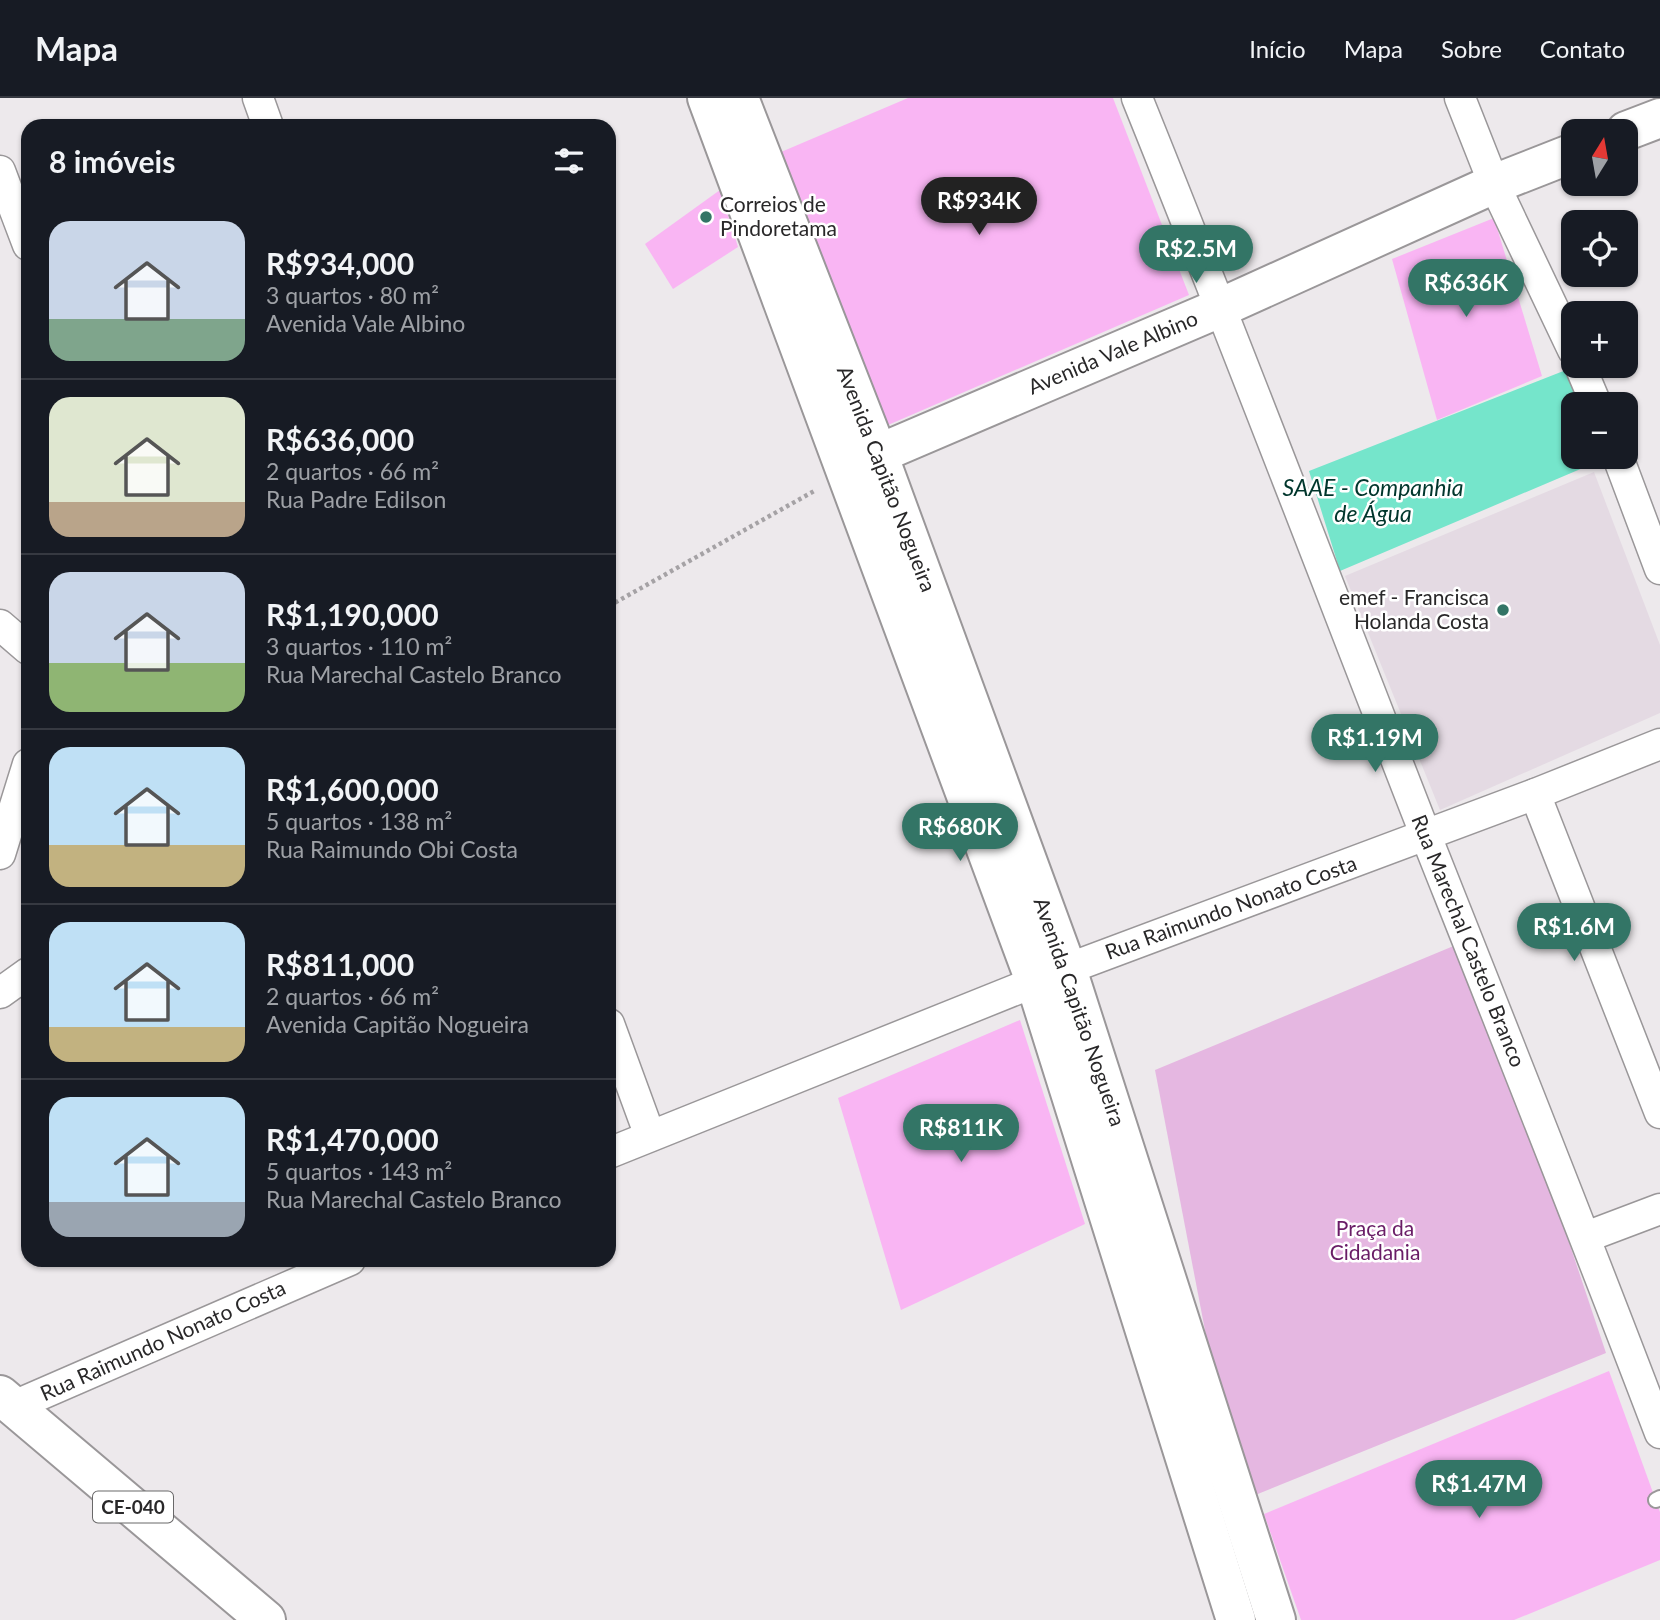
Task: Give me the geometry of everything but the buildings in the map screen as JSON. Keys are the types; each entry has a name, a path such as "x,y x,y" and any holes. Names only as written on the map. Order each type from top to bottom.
{"main road":[{"name":"Avenida Capitão Nogueira","path":"707,98 862,464"},
{"name":"Avenida Capitão Nogueira","path":"739,98 862,464 1051,975 1276,1620"},
{"path":"1638,126 1660,118"},
{"name":"Avenida Vale Albino","path":"862,464 1222,307 1494,184 1561,158"},
{"name":"Avenida Capitão Nogueira","path":"1051,975 1236,1620"},
{"name":"CE-040","path":"7,1401 266,1620"}],"street":[{"path":"258,98 266,119"},
{"name":"Rua Marechal Castelo Branco","path":"1137,98 1222,307 1660,1433"},
{"path":"1460,98 1494,184 1561,325"},
{"path":"0,171 6,207 21,233"},
{"path":"1622,469 1660,569"},
{"path":"0,625 21,643"},
{"name":"Rua Raimundo Nonato Costa","path":"616,1150 1051,975 1535,794 1660,744"},
{"path":"0,853 21,786"},
{"path":"1535,794 1660,1113"},
{"path":"0,993 21,978"},
{"path":"616,1043 650,1136"},
{"path":"1586,1237 1660,1209"},
{"name":"Rua Raimundo Nonato Costa","path":"7,1401 333,1267"}],"path":[{"path":"616,602 862,464"}],"shaded area":[{"name":"emef - Francisca Holanda Costa","path":"1594,472 1660,645 1660,713 1440,810 1345,576"}],"green space":[{"name":"Praça da Cidadania","path":"1468,940 1606,1353 1238,1502 1155,1070"}],"water":[{"name":"SAAE - Companhia de Água","path":"1561,372 1561,378 1569,378 1574,392 1561,392 1561,469 1580,469 1340,571 1309,471"}],"place":[{"name":"Correios de Pindoretama","path":"706,217"},
{"name":"emef - Francisca Holanda Costa","path":"1503,610"}]}
